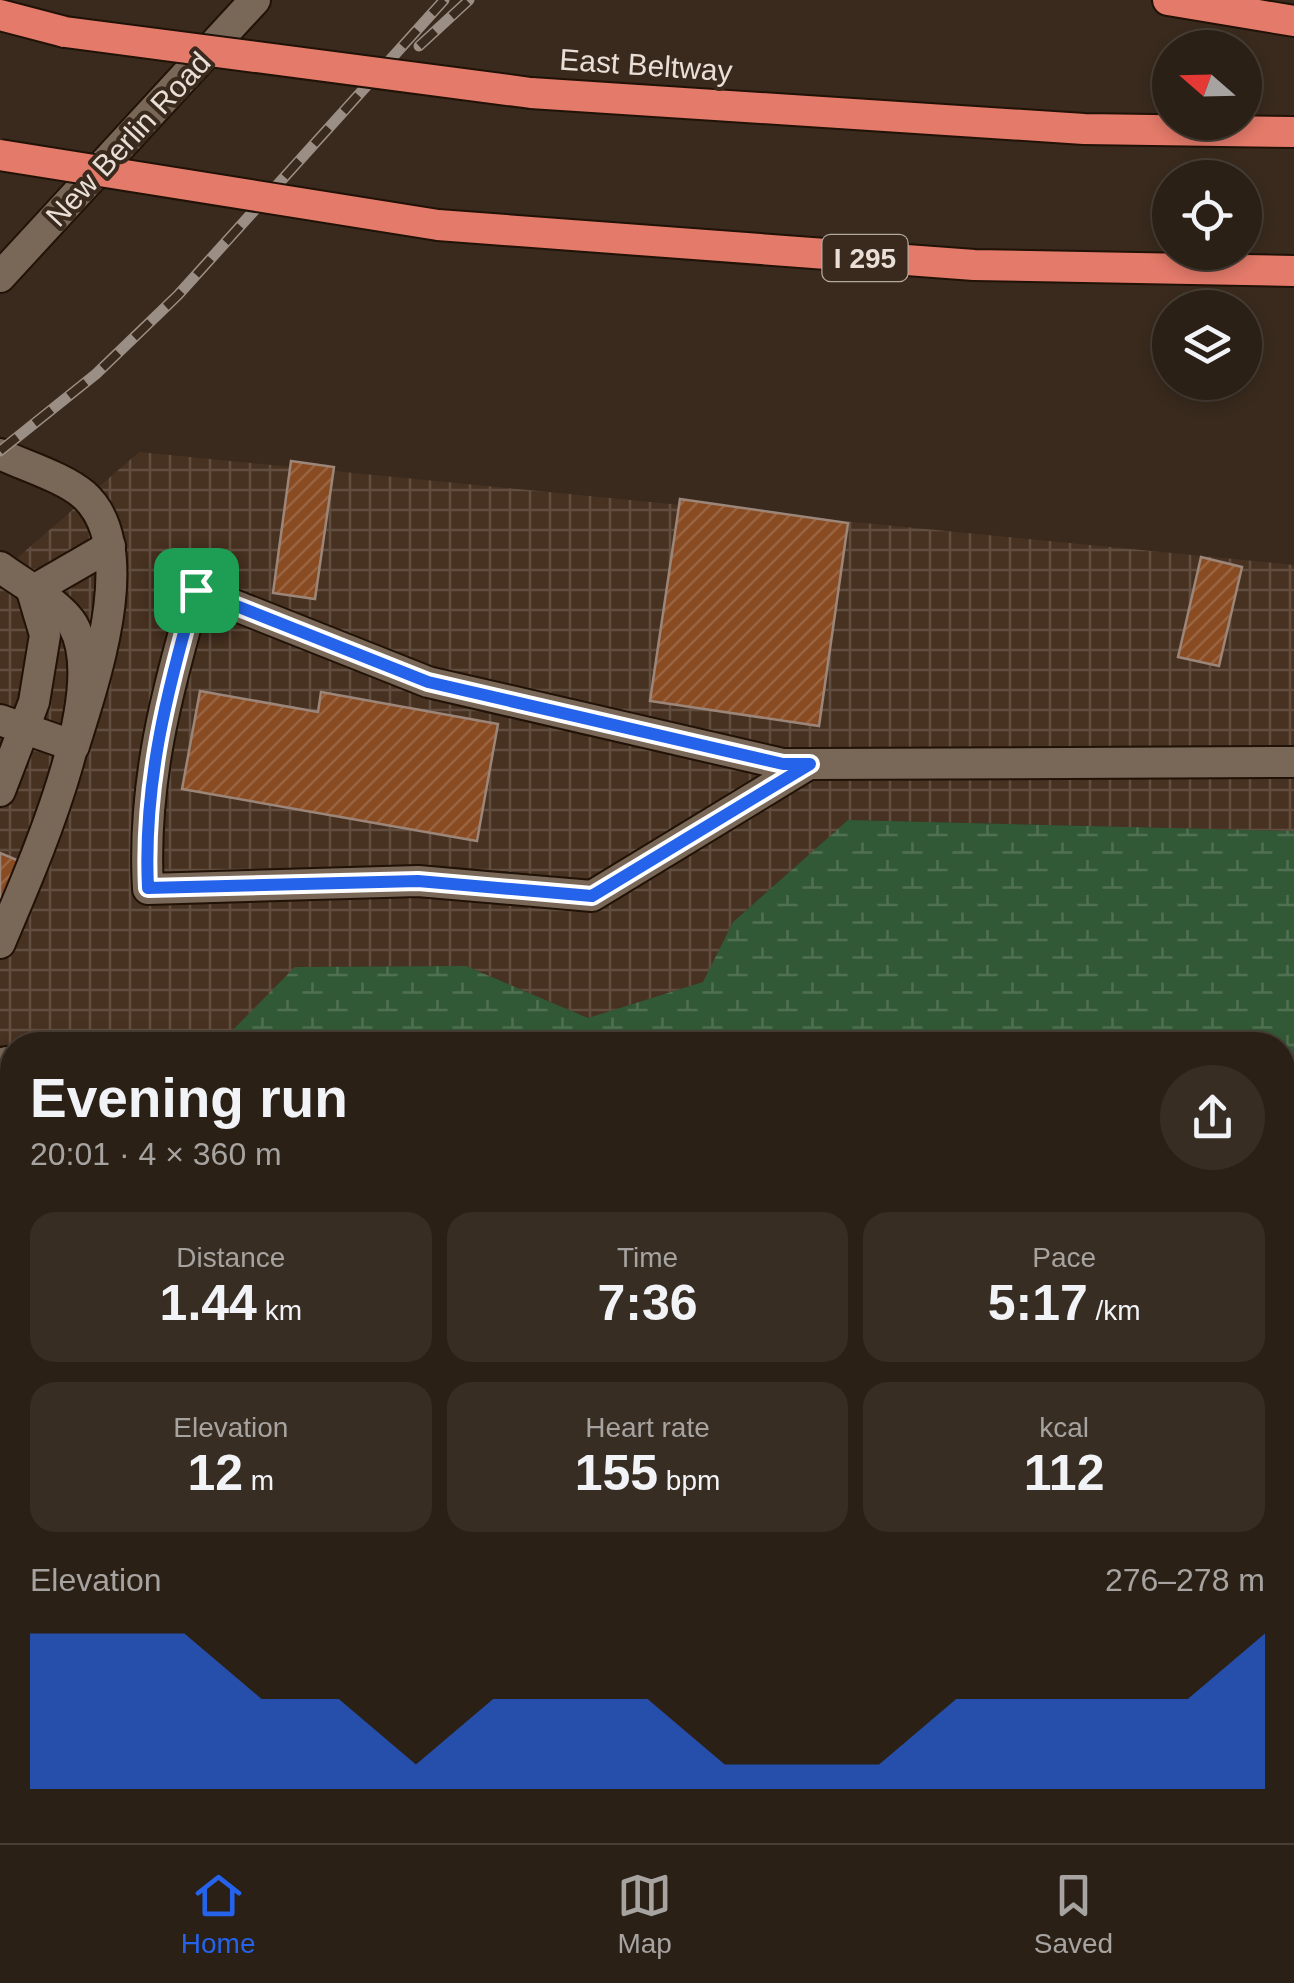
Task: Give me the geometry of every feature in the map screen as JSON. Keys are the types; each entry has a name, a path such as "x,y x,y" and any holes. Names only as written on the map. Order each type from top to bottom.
{"highway":[{"path":"1168,0 1294,21"},
{"name":"East Beltway","path":"0,15 65,32 531,93 1084,129 1294,132"},
{"name":"I 295","path":"0,155 438,224 974,265 1294,271"}],"street":[{"name":"New Berlin Road","path":"0,277 255,0"},
{"path":"0,454 82,493 100,516 110,546 104,649 47,835 0,943"},
{"path":"32,591 110,546"},
{"path":"0,568 72,623 82,654 74,746"},
{"path":"810,764 592,896 418,881 148,888 145,829 160,715 196,590 428,682 783,764 1294,762"},
{"path":"0,791 12,724 45,635 32,591"},
{"path":"12,724 74,746"}],"shaded area":[{"path":"139,452 1294,565 1294,831 848,820 733,922 704,982 588,1018 466,966 296,967 231,1032 0,1032 0,573"}],"green space":[{"path":"848,820 1294,831 1294,1032 231,1032 295,967 466,966 588,1018 703,982 733,922"}],"building":[{"path":"291,461 334,467 315,599 273,593"},
{"path":"680,499 848,523 819,726 650,701"},
{"path":"1201,557 1242,567 1219,666 1178,657"},
{"path":"200,691 318,712 321,692 498,724 477,841 182,789"},
{"path":"0,853 24,863 9,901 0,898"}],"railway":[{"path":"0,451 96,374 178,295 444,0"},
{"path":"419,46 469,0"}],"route":[{"path":"196,590 428,682 783,764 810,764 592,896 418,881 148,888 145,829 160,715 196,590"}]}
